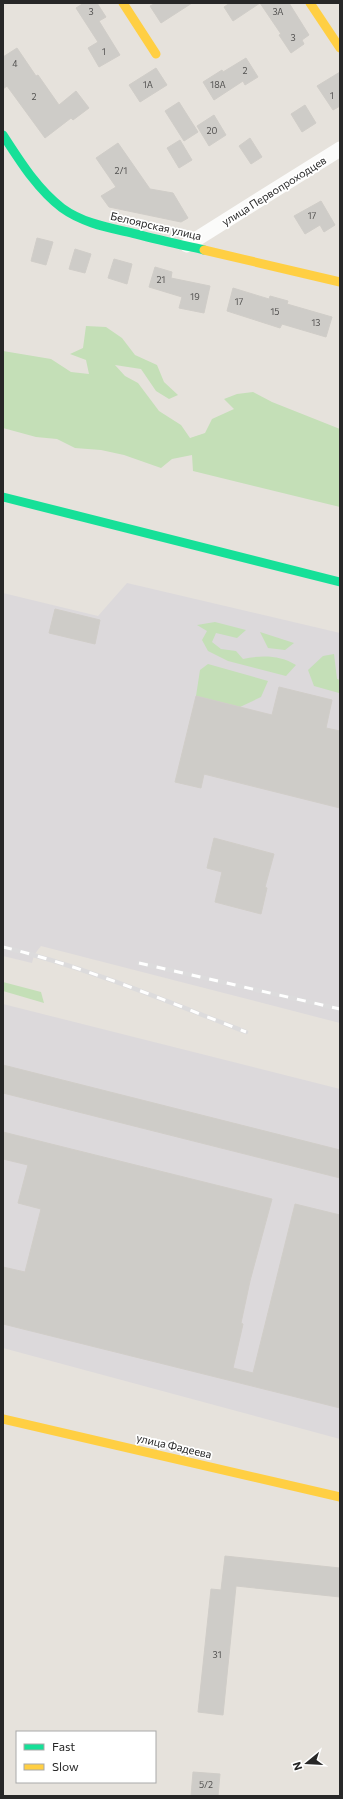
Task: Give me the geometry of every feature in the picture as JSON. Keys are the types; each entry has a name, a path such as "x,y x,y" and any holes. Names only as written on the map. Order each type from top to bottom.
{"street":[{"path":"123,3 156,54"},
{"path":"310,3 340,48"},
{"name":"Белоярская улица","path":"3,135 42,189 58,206 77,217 113,229 187,245 340,282"},
{"name":"улица Первопроходцев","path":"187,245 340,149"},
{"path":"3,497 340,582"},
{"name":"улица Фадеева","path":"3,1419 340,1497"}],"shaded area":[{"path":"127,583 340,633 340,1023 41,946 34,955 32,963 3,956 3,593 98,616"},
{"path":"3,1004 340,1089 340,1439 3,1348"}],"green space":[{"path":"86,326 106,327 122,338 135,355 157,365 164,382 178,395 169,399 156,391 141,369 115,365 125,376 138,383 159,411 181,425 190,438 205,433 212,419 234,409 224,399 237,394 253,392 272,402 340,429 340,507 193,471 192,455 172,459 161,468 124,455 101,450 75,448 57,439 36,437 3,428 3,351 51,359 71,372 89,374 86,360 70,354 83,348"},
{"path":"215,622 246,630 237,638 216,633 212,642 221,649 236,651 243,659 270,657 284,659 296,665 286,676 228,661 208,651 202,640 207,631 197,625"},
{"path":"260,632 294,643 285,650 268,648"},
{"path":"334,654 337,679 340,680 340,696 339,693 314,686 308,670 323,656"},
{"path":"208,664 268,681 261,697 240,707 196,696 200,670"},
{"path":"3,982 41,992 44,1003 3,991"}],"building":[{"path":"84,3 97,3 106,17 99,21 120,55 99,67 88,48 98,42 76,8"},
{"path":"156,3 192,3 161,23 150,6"},
{"path":"230,3 260,3 233,21 224,7"},
{"path":"260,3 289,3 309,35 302,40 304,44 291,53 279,35 281,34"},
{"path":"17,48 36,76 38,75 59,105 76,91 89,108 73,120 71,118 45,138 7,86 3,89 3,57"},
{"path":"246,58 258,77 245,85 243,81 214,100 203,82 222,70 223,72"},
{"path":"156,68 167,85 140,102 129,85"},
{"path":"340,72 340,106 333,110 317,86"},
{"path":"179,102 198,132 184,141 165,111"},
{"path":"305,105 316,123 302,132 291,114"},
{"path":"214,115 226,135 209,146 197,126"},
{"path":"250,138 262,157 251,164 239,146"},
{"path":"180,140 192,160 179,168 167,148"},
{"path":"118,143 150,189 173,193 188,218 181,222 109,207 101,196 116,187 96,158"},
{"path":"321,201 335,225 324,232 320,225 305,234 294,216"},
{"path":"37,238 53,242 46,265 31,261"},
{"path":"75,249 91,254 85,273 69,269"},
{"path":"114,259 132,264 127,284 108,278"},
{"path":"155,267 172,272 171,278 210,286 204,313 179,308 182,297 149,287"},
{"path":"233,288 269,299 270,296 288,301 287,304 332,317 326,337 282,324 280,328 227,311"},
{"path":"55,609 100,620 95,644 49,633"},
{"path":"279,687 332,700 326,728 340,731 340,808 204,774 201,788 175,782 196,696 272,715"},
{"path":"214,838 274,854 265,887 267,888 261,914 215,902 222,872 207,868"},
{"path":"3,1065 340,1150 340,1178 3,1093"},
{"path":"3,1132 272,1199 250,1281 241,1323 243,1324 233,1368 253,1373 295,1204 340,1215 340,1408 3,1324 3,1267 25,1272 41,1209 18,1203 28,1165 3,1159"},
{"path":"225,1556 340,1568 340,1597 236,1586 223,1715 198,1712 211,1589 221,1590"},
{"path":"193,1772 220,1774 218,1796 191,1796"}],"railway":[{"path":"3,947 65,964 246,1032"},
{"path":"139,963 340,1009"}],"traffic: fast":[{"path":"3,135 37,183 53,200 70,213 98,225 204,250"},
{"path":"3,497 340,582"}],"traffic: slow":[{"path":"123,3 156,54"},
{"path":"310,3 340,48"},
{"path":"204,250 340,282"},
{"path":"3,1419 340,1497"}]}
